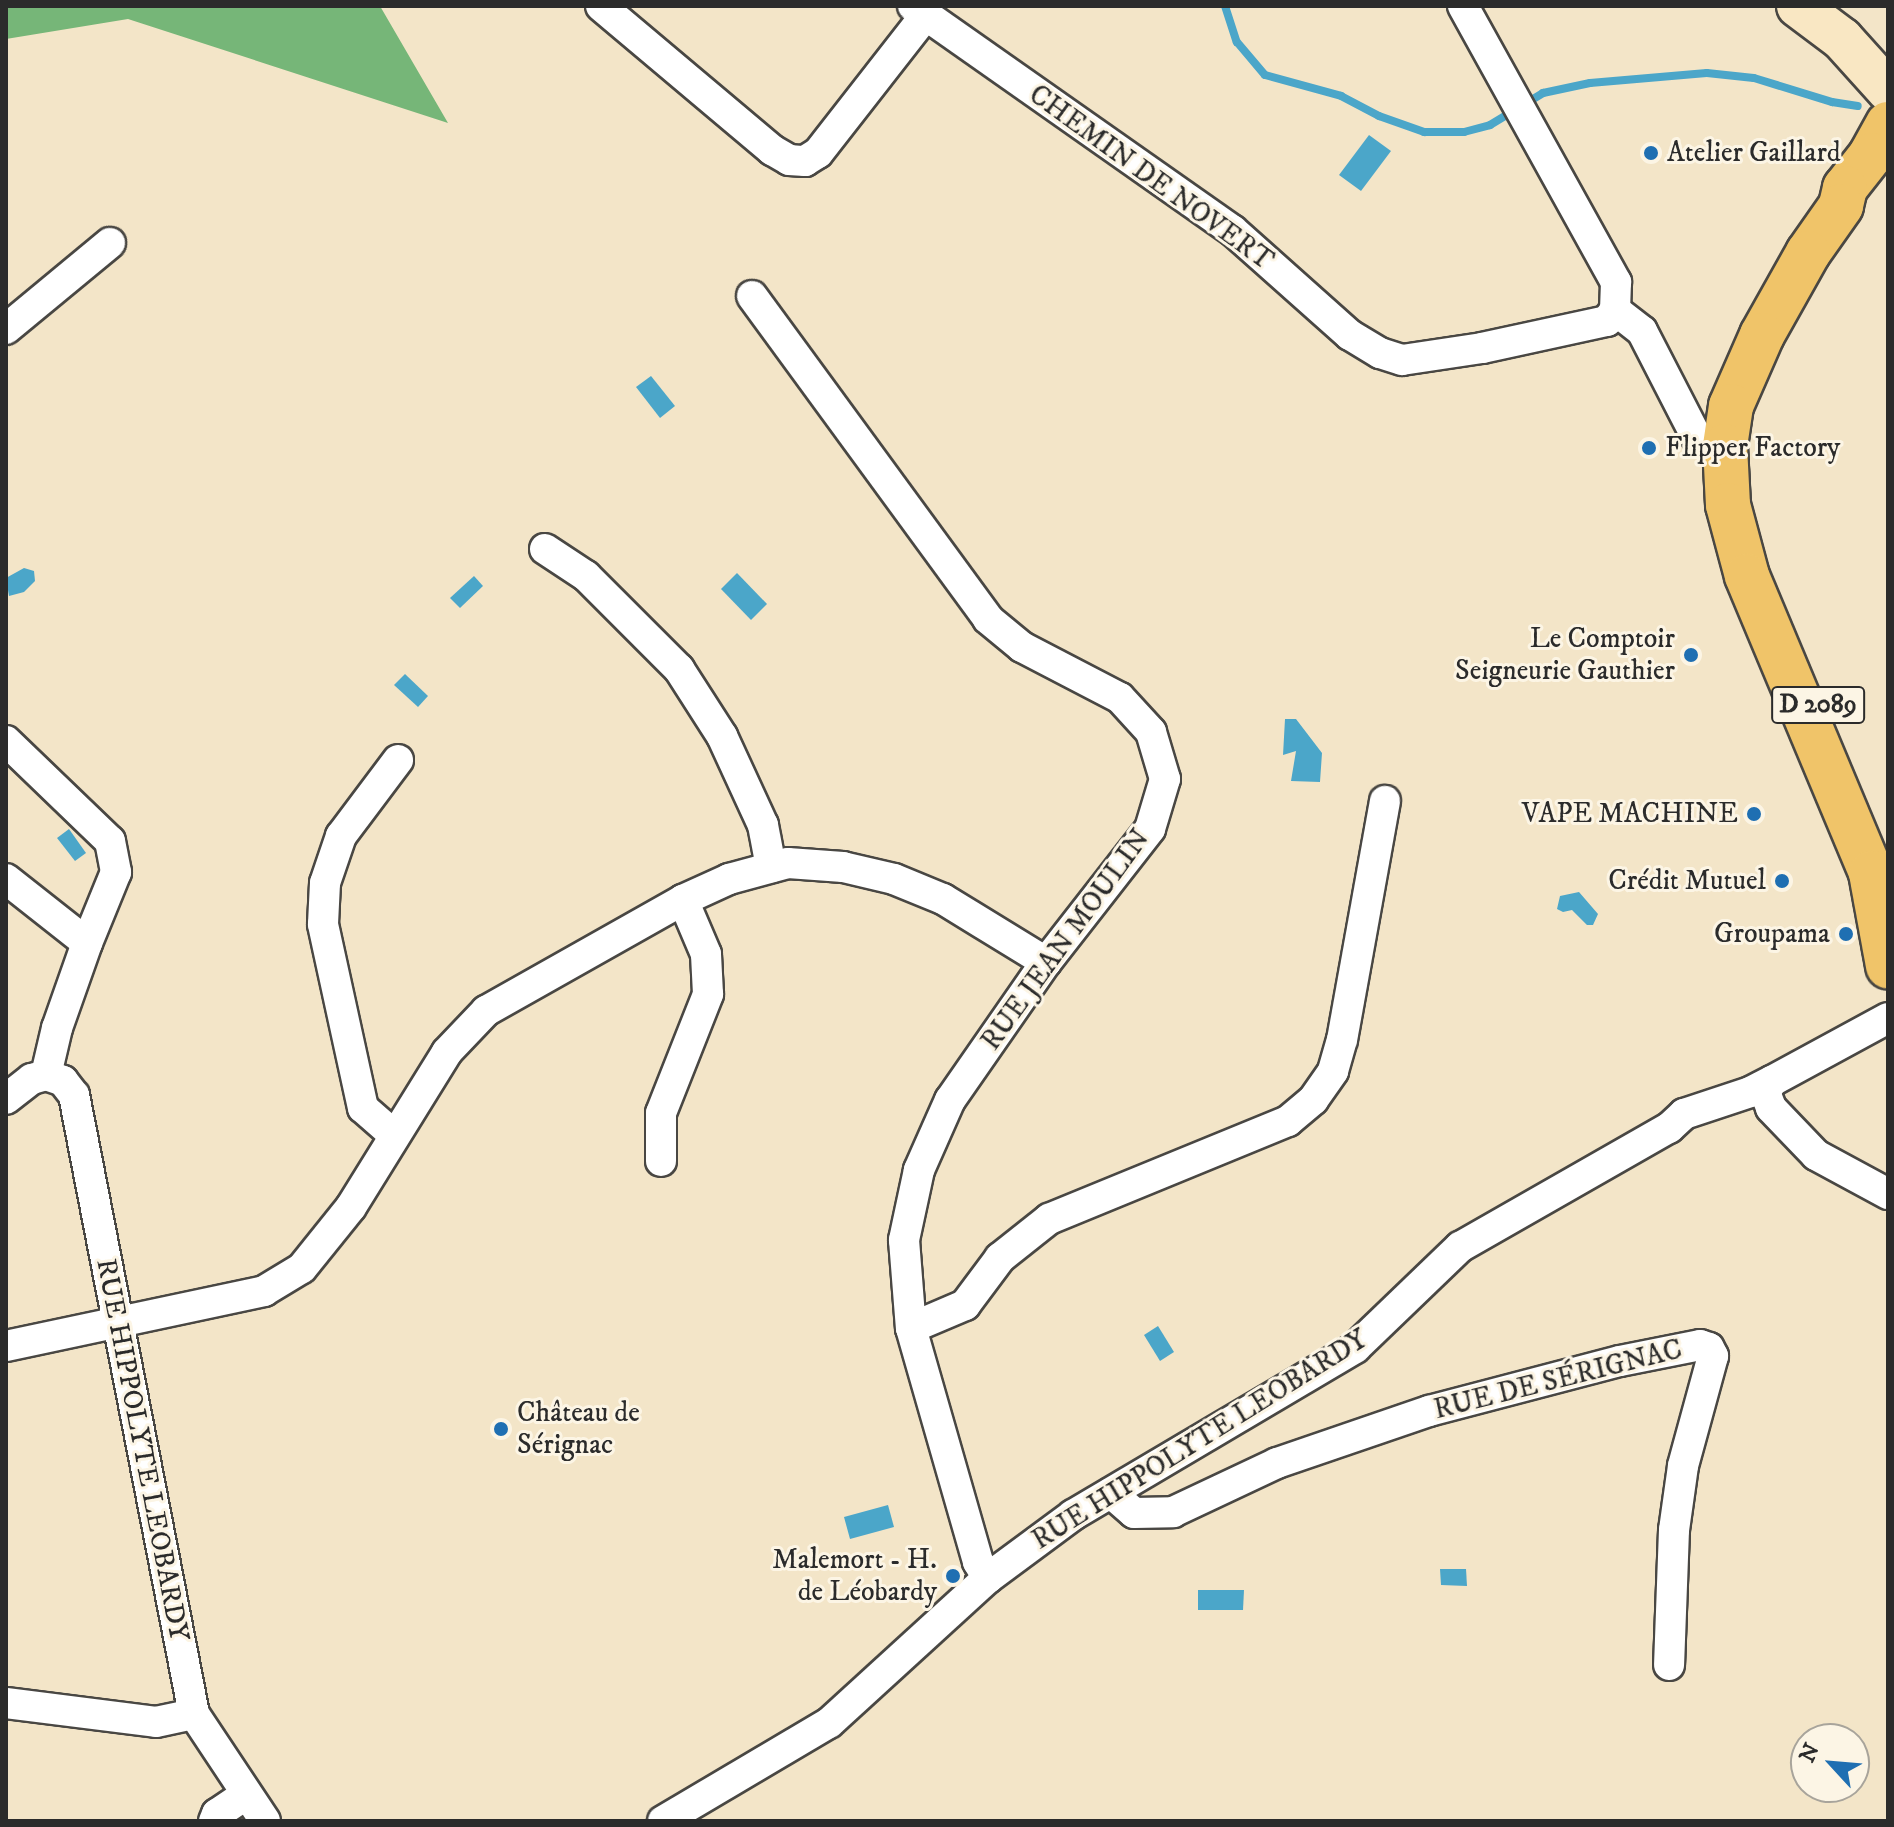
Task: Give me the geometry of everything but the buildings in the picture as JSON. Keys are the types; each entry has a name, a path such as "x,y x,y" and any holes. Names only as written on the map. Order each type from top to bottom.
{"main road":[{"path":"1798,6 1842,39 1888,90"},
{"path":"1842,39 1888,47"},
{"path":"1888,99 1888,122"},
{"name":"D 2089","path":"1888,122 1871,155 1845,188 1841,206 1808,253 1762,335 1731,406 1725,446 1728,505 1747,576 1881,871 1888,966"},
{"name":"D 2089","path":"1841,206 1888,177"}],"street":[{"path":"601,6 772,150 789,160 805,161 818,153 919,11"},
{"path":"1463,6 1528,129 1616,282 1615,310 1642,331 1697,438 1725,446"},
{"name":"CHEMIN DE NOVERT","path":"919,11 1232,230 1350,335 1380,353 1402,360 1482,348 1607,321 1615,310"},
{"path":"6,329 110,243"},
{"name":"RUE JEAN MOULIN","path":"752,296 988,619 1022,647 1120,698 1151,732 1165,779 1150,829 1046,962 950,1100 919,1170 904,1240 911,1328 978,1562 988,1578"},
{"path":"545,549 586,576 679,669 722,736 758,812 771,867"},
{"path":"6,741 110,841 116,872 57,1028 46,1075 32,1079 6,1099"},
{"path":"394,1135 363,1108 323,924 325,883 341,836 398,760"},
{"path":"911,1328 965,1305 1000,1258 1049,1219 1288,1121 1313,1100 1333,1071 1342,1040 1385,801"},
{"path":"6,1346 264,1291 302,1268 351,1207 447,1052 486,1011 683,900 729,879 788,863 843,867 894,879 943,899 1046,962"},
{"path":"6,879 87,943"},
{"path":"661,1161 661,1113 708,994 706,954 683,900"},
{"name":"RUE HIPPOLYTE LEOBARDY","path":"663,1821 829,1723 988,1578 1073,1515 1355,1348 1460,1247 1669,1128 1684,1114 1750,1092 1888,1018"},
{"name":"RUE HIPPOLYTE LEOBARDY","path":"46,1075 63,1081 74,1095 194,1714 265,1821"},
{"name":"RUE HIPPOLYTE LEOBARDY","path":"1772,1081 1765,1092 1765,1100 1786,1126 1836,1169 1888,1194"},
{"name":"RUE HIPPOLYTE LEOBARDY","path":"1669,1128 1689,1128 1723,1112 1741,1108 1786,1126"},
{"name":"RUE DE SÉRIGNAC","path":"1111,1493 1134,1513 1173,1512 1277,1463 1429,1411 1620,1361 1700,1345 1709,1348 1713,1356 1683,1466 1674,1530 1669,1665"},
{"path":"6,1703 156,1722 194,1714"},
{"path":"214,1821 245,1795"}],"green space":[{"path":"6,6 380,6 448,123 128,19 6,39"}],"water":[{"path":"1369,135 1391,151 1361,191 1339,175"},
{"path":"651,376 675,406 660,418 636,387"},
{"path":"24,568 34,571 35,581 24,592 9,596 6,578"},
{"path":"737,573 767,604 751,620 721,589"},
{"path":"474,576 483,586 460,608 450,598"},
{"path":"405,674 428,696 418,707 394,685"},
{"path":"1285,719 1296,719 1322,753 1320,782 1291,781 1296,751 1283,755"},
{"path":"69,829 86,853 75,861 57,838"},
{"path":"1579,892 1598,914 1593,925 1587,925 1572,910 1563,912 1557,909 1560,896"},
{"path":"1158,1326 1174,1352 1160,1361 1144,1335"},
{"path":"888,1505 894,1527 850,1539 844,1517"},
{"path":"1440,1569 1466,1569 1467,1586 1441,1585"},
{"path":"1198,1590 1244,1590 1243,1610 1198,1610"}],"waterway":[{"path":"1225,6 1237,42 1265,75 1341,96 1379,116 1424,132 1464,132 1490,125 1543,93 1590,83 1707,73 1754,78 1832,102 1858,106"}],"place":[{"name":"Atelier Gaillard","path":"1651,153"},
{"name":"Flipper Factory","path":"1649,448"},
{"name":"Le Comptoir Seigneurie Gauthier","path":"1691,655"},
{"name":"VAPE MACHINE","path":"1754,814"},
{"name":"Crédit Mutuel","path":"1782,881"},
{"name":"Groupama","path":"1846,934"},
{"name":"Château de Sérignac","path":"501,1429"},
{"name":"Malemort - H. de Léobardy","path":"953,1576"}]}
